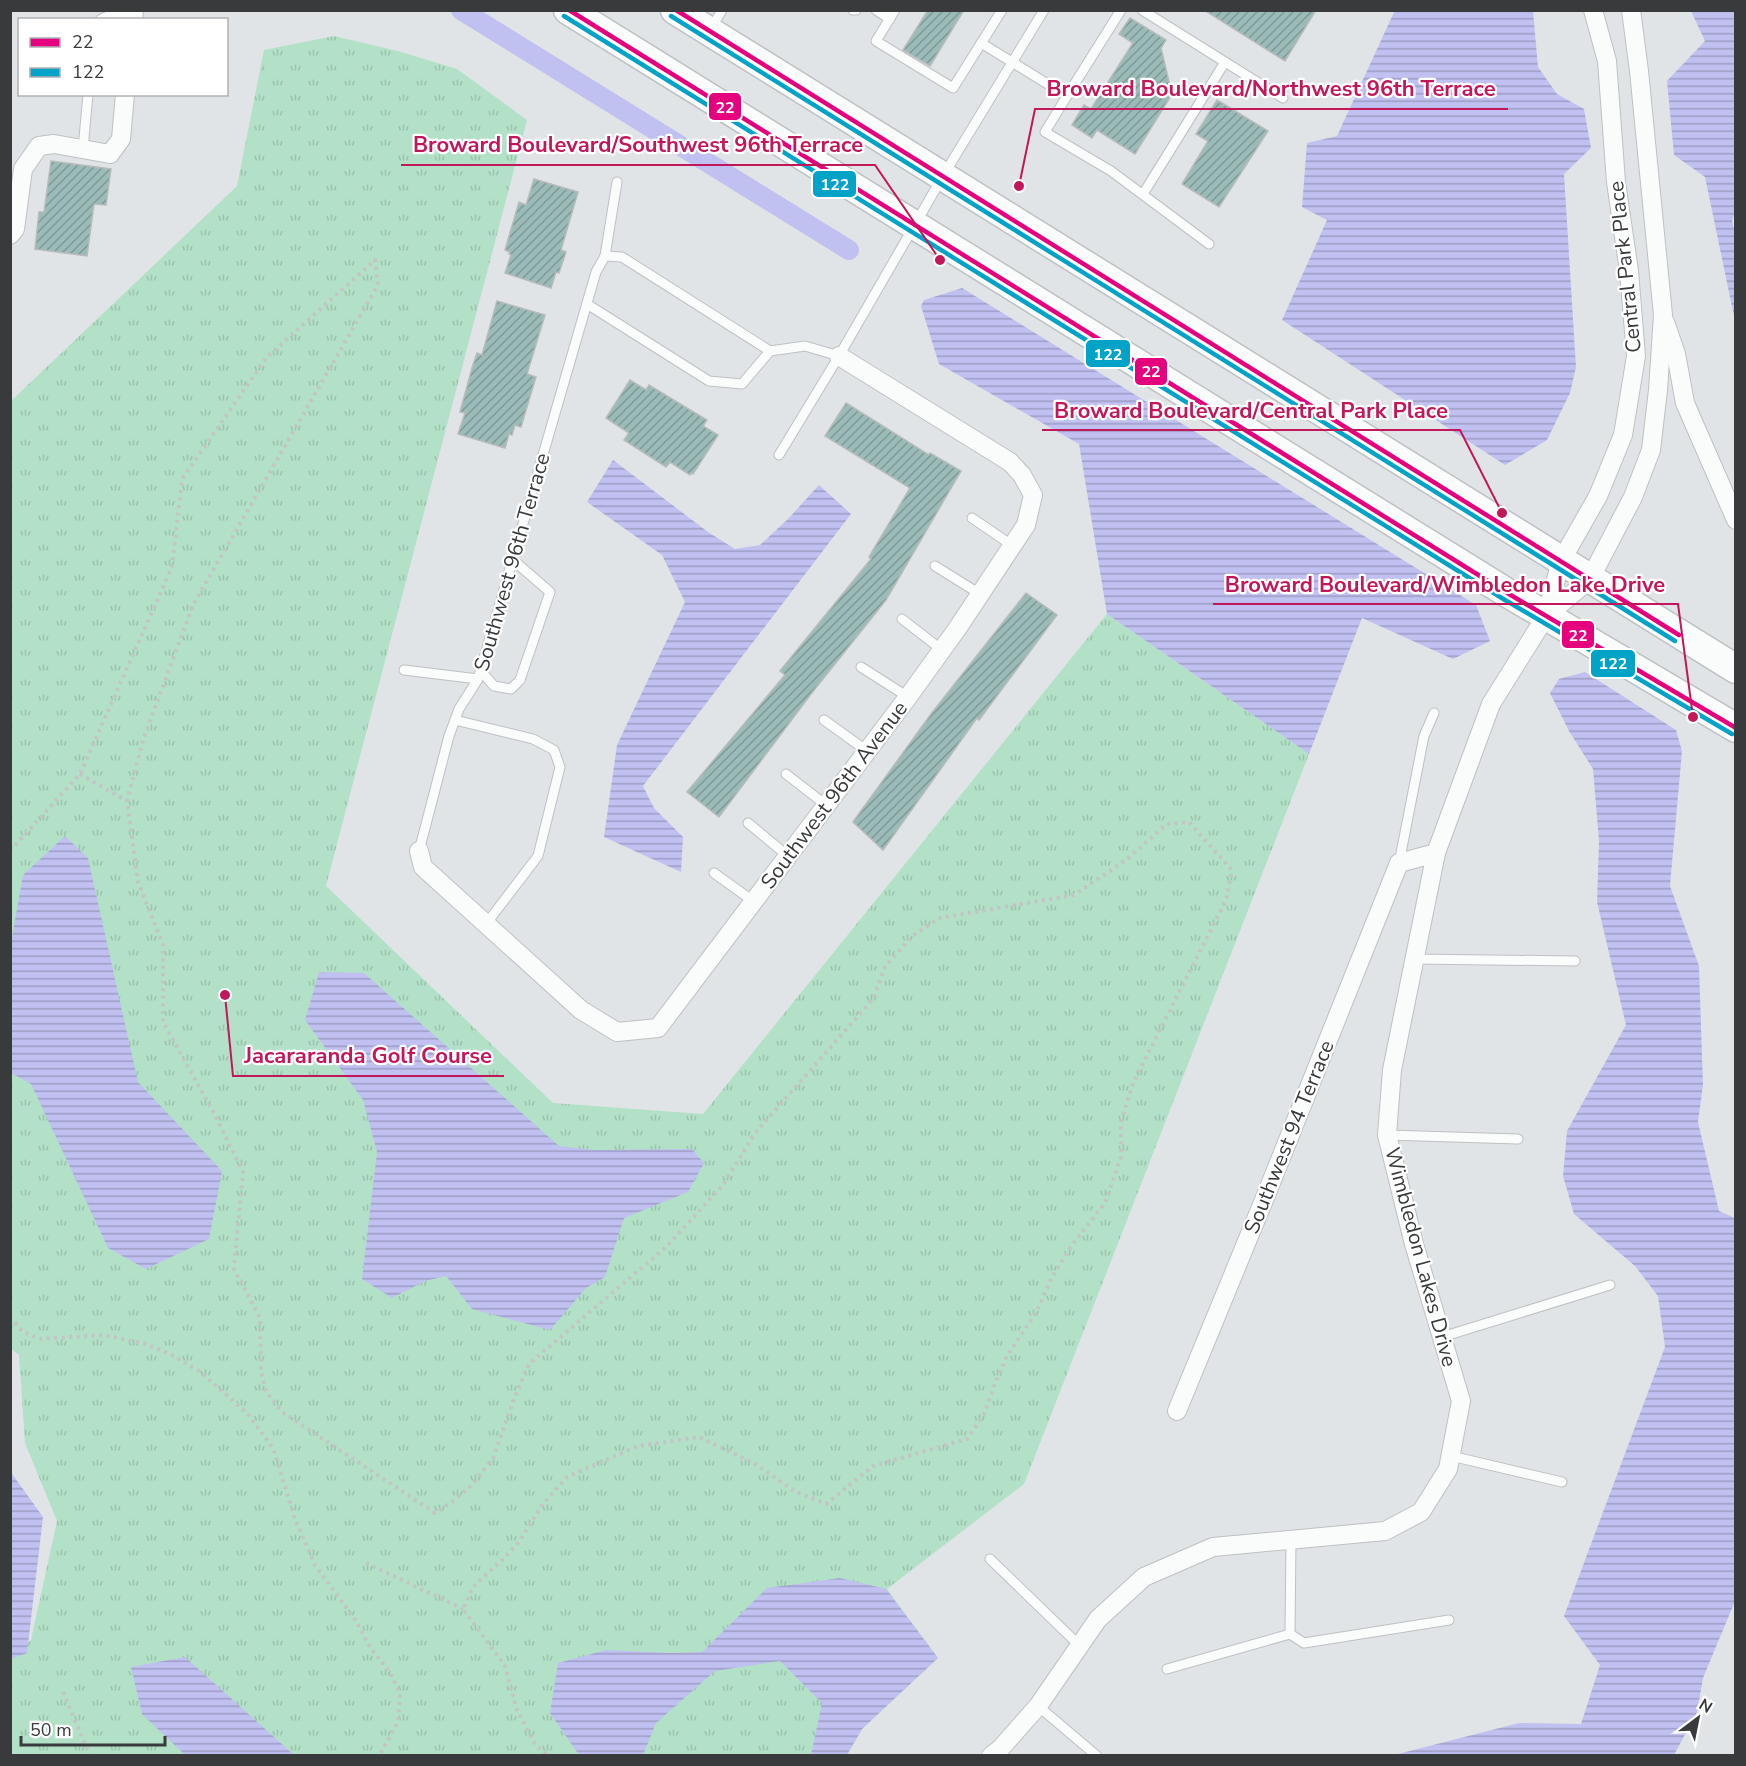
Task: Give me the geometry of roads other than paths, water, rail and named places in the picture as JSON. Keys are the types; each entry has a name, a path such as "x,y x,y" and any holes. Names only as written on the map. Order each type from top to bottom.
{"main road":[{"path":"568,10 1546,616 1736,728"},
{"path":"675,10 716,21 943,176 1736,669"}],"street":[{"name":"Central Park Place","path":"1546,616 1561,561 1598,496 1623,435 1636,356 1629,271 1616,182 1607,61 1593,10"},
{"name":"Central Park Place","path":"1631,10 1663,315"},
{"path":"10,235 15,229 23,169 39,146 54,144 110,154 121,139 125,96"},
{"path":"1663,315 1677,354 1685,403 1736,520"},
{"name":"Wimbledon Lakes Drive","path":"991,1755 1001,1748 1038,1706 1098,1619 1144,1577 1212,1547 1385,1532 1421,1512 1448,1469 1461,1401 1414,1244 1387,1135 1392,1070 1436,854 1491,704 1546,616 1590,579 1633,498 1651,450 1663,315"},
{"name":"Southwest 96th Avenue","path":"419,850 423,867 581,1010 617,1032 658,1028 908,697 1026,525 1032,495 1022,475 1010,462 839,356"},
{"path":"1399,863 1436,854"},
{"name":"Southwest 94 Terrace","path":"1177,1411 1399,863"}],"lane":[{"path":"876,10 893,15 876,41 953,88 1002,10"},
{"path":"778,455 1044,10"},
{"path":"1121,10 1046,132 1111,171 1209,244"},
{"path":"1142,10 1282,98"},
{"path":"101,18 117,15 133,16"},
{"path":"981,43 1067,96"},
{"path":"1143,194 1225,62"},
{"path":"83,149 88,96"},
{"name":"Southwest 96th Terrace","path":"419,850 455,720 459,709 480,675 596,272 605,256 617,182"},
{"path":"605,256 622,257 770,351 805,346 839,356"},
{"path":"587,304 709,381 742,384 770,351"},
{"path":"972,518 1013,546"},
{"path":"404,670 480,675 494,686 511,689 520,680 550,592 513,560"},
{"path":"934,566 980,594"},
{"path":"902,619 942,650"},
{"path":"861,667 908,697"},
{"name":"Southwest 94 Terrace","path":"1399,863 1424,736 1434,712"},
{"path":"455,720 533,739 554,750 560,767 538,856 486,924"},
{"path":"824,720 867,751"},
{"path":"786,774 826,805"},
{"path":"748,824 788,856"},
{"path":"714,873 753,901"},
{"path":"1414,959 1575,961"},
{"path":"1387,1135 1518,1139"},
{"path":"1442,1337 1610,1285"},
{"path":"1451,1456 1562,1482"},
{"path":"1290,1634 1292,1540"},
{"path":"990,1559 1080,1646"},
{"path":"1167,1669 1290,1634 1304,1642 1449,1620"},
{"path":"1038,1706 1097,1755"}],"water":[{"path":"1395,10 1533,11 1538,67 1557,94 1584,109 1591,148 1564,174 1576,367 1570,393 1547,440 1505,465 1282,320 1327,220 1302,207 1307,143 1337,136"},
{"path":"1691,11 1735,11 1736,209 1732,221 1736,237 1735,321 1705,177 1674,155 1667,81 1705,41"},
{"path":"962,288 1476,605 1490,641 1453,659 1362,618 1309,754 1107,614 1079,444 939,364 921,306 924,300"},
{"path":"613,460 708,532 735,549 760,545 819,485 851,514 643,786 654,808 683,837 681,872 604,837 617,745 685,602 662,555 587,502"},
{"path":"1585,672 1676,730 1682,751 1670,886 1699,966 1703,1085 1698,1122 1719,1211 1735,1218 1735,1601 1703,1678 1697,1712 1674,1755 1394,1755 1519,1723 1581,1724 1600,1665 1564,1616 1665,1347 1658,1296 1635,1266 1574,1214 1563,1176 1567,1131 1626,1025 1597,902 1599,841 1593,769 1569,731 1550,693 1559,679"},
{"path":"65,836 88,858 138,1082 222,1171 209,1239 146,1269 108,1248 31,1084 11,1073 11,943 23,875"},
{"path":"319,972 364,973 559,1146 593,1150 692,1149 704,1163 688,1192 624,1218 605,1277 586,1288 550,1330 472,1309 446,1276 425,1281 392,1298 362,1279 377,1152 363,1100 305,1020"},
{"path":"10,1471 43,1517 27,1653 11,1659"},
{"path":"840,1578 886,1589 938,1658 862,1729 847,1755 811,1755 822,1703 780,1661 715,1671 656,1723 643,1755 579,1755 550,1713 558,1663 606,1650 702,1652 767,1588"},
{"path":"185,1657 294,1755 185,1755 142,1714 131,1667"}],"waterway":[{"path":"461,10 849,250"}],"place":[{"name":"Broward Boulevard/Northwest 96th Terrace","path":"1019,186"},
{"name":"Broward Boulevard/Southwest 96th Terrace","path":"940,260"},
{"name":"Broward Boulevard/Central Park Place","path":"1502,513"},
{"name":"Broward Boulevard/Wimbledon Lake Drive","path":"1693,717"},
{"name":"Jacararanda Golf Course","path":"225,995"}]}
